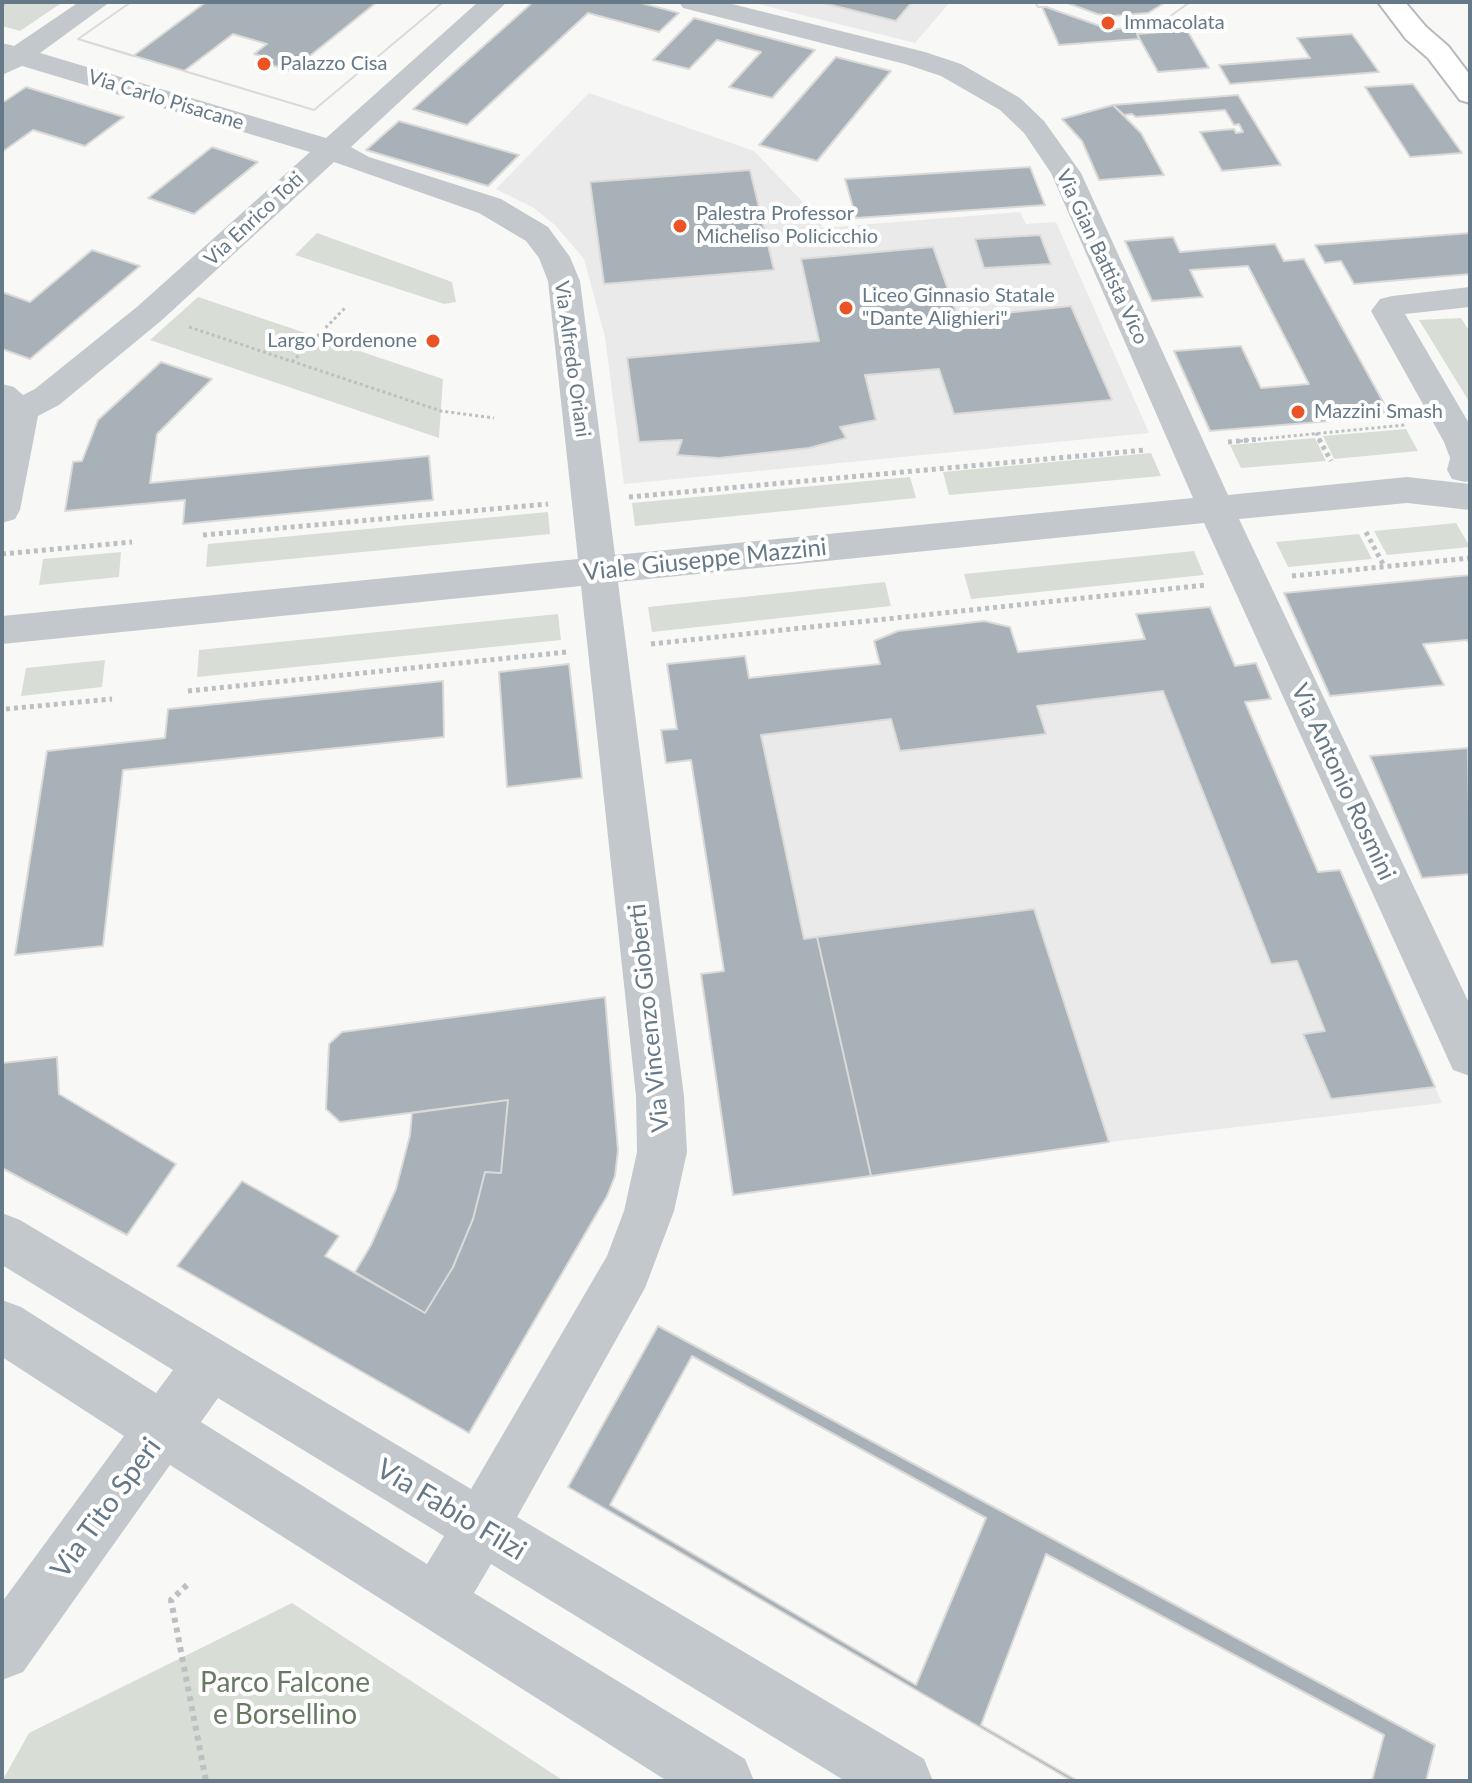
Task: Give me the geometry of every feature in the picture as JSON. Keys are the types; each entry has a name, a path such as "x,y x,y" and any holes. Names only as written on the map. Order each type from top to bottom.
{"main road":[{"path":"1391,2 1416,33 1438,52 1470,94"},
{"path":"1420,2 1419,8 1438,52"}],"street":[{"path":"7,58 97,2"},
{"name":"Via Enrico Toti","path":"8,409 47,397 150,313 494,2"},
{"name":"Via Gian Battista Vico","path":"692,2 915,58 951,70 983,86 1026,119 1066,173 1216,509"},
{"name":"Via Carlo Pisacane","path":"7,58 331,149"},
{"name":"Via Alfredo Oriani","path":"331,149 358,163 490,206 537,234 554,257 564,281 599,570"},
{"path":"1468,479 1468,458 1462,442 1387,311 1392,306 1470,297"},
{"path":"2,510 21,423 8,409"},
{"name":"Viale Giuseppe Mazzini","path":"2,630 1407,490 1468,479"},
{"name":"Via Antonio Rosmini","path":"1216,509 1470,1055"},
{"name":"Via Vincenzo Gioberti","path":"437,1603 627,1270 649,1211 662,1152 660,1096 599,570"},
{"name":"Via Fabio Filzi","path":"2,1237 902,1781"},
{"path":"2,1326 723,1781"},
{"name":"Via Tito Speri","path":"2,1651 210,1364"}],"path":[{"path":"2,5 7,2"},
{"path":"292,362 345,308"},
{"path":"150,313 441,411 494,418"},
{"path":"1223,443 1413,424"},
{"path":"1316,433 1333,466"},
{"path":"624,497 1160,448"},
{"path":"203,535 558,503"},
{"path":"1363,526 1384,566"},
{"path":"2,554 132,542"},
{"path":"1279,577 1470,558"},
{"path":"645,644 1219,583"},
{"path":"188,691 572,652"},
{"path":"6,709 112,699"},
{"path":"187,1585 171,1600 206,1781"}],"shaded area":[{"path":"750,2 950,2 915,43"},
{"name":"Liceo Ginnasio Statale \"Dante Alighieri\"","path":"589,93 754,151 820,220 822,228 1020,212 1026,224 1056,222 1149,433 624,484 605,337 584,259 555,225 534,208 496,189"},
{"path":"1210,607 1235,665 1256,663 1271,699 1245,702 1318,872 1340,870 1442,1103 1109,1142 733,1195 701,974 724,971 691,761 666,763 661,730 677,728 667,664 745,656 749,678 880,665 874,641 898,631 984,621 1010,627 1018,652 1144,639 1136,614"}],"green space":[{"path":"2,2 63,2 20,31 2,26"},
{"path":"317,233 452,282 456,302 444,304 295,255"},
{"path":"198,297 443,379 439,438 150,340"},
{"path":"1461,318 1470,332 1470,403 1419,320"},
{"path":"1406,429 1418,451 1334,459 1323,436"},
{"path":"1315,438 1326,461 1241,468 1230,445"},
{"path":"1151,453 1161,476 949,495 943,472"},
{"path":"910,477 916,498 635,526 632,503"},
{"path":"548,512 550,534 206,567 208,544"},
{"path":"1456,523 1470,547 1387,555 1374,531"},
{"path":"1359,534 1372,559 1288,567 1276,542"},
{"path":"1194,551 1204,575 971,599 964,574"},
{"path":"121,552 119,577 39,585 43,559"},
{"path":"885,582 891,606 652,632 648,607"},
{"path":"558,614 561,640 197,677 199,650"},
{"path":"105,660 102,687 21,696 26,668"},
{"name":"Parco Falcone e Borsellino","path":"292,1603 564,1781 2,1781 29,1733"}],"building":[{"name":"Palazzo Cisa","path":"131,2 443,2 314,110 78,39"},
{"path":"131,2 206,2 133,56 78,39"},
{"path":"377,2 443,2 314,110 184,71 233,34 267,44 254,54 273,60 268,64 291,71"},
{"path":"533,2 638,2 679,13 659,32 588,13 467,125 413,109"},
{"path":"819,2 912,2 896,21"},
{"name":"Immacolata","path":"1035,2 1190,2 1165,20 1168,25 1158,26 1161,32 1137,34 1139,39 1059,45 1042,7"},
{"path":"1035,2 1190,2 1165,20 1168,25 1103,30 1100,26 1038,7"},
{"path":"1065,2 1166,2 1148,13 1112,16"},
{"path":"694,18 815,50 772,98 729,87 761,52 717,40 689,69 653,60"},
{"path":"1187,30 1209,68 1158,72 1137,34"},
{"path":"1352,34 1379,72 1230,84 1219,65 1310,58 1297,38"},
{"path":"836,57 891,71 817,161 759,145"},
{"path":"1413,84 1462,153 1410,157 1365,87"},
{"path":"26,87 124,117 85,146 33,130 2,152 2,103"},
{"path":"1238,95 1281,165 1222,171 1200,132 1234,129 1236,133 1243,132 1239,124 1234,125 1225,110 1136,117 1124,115 1113,105"},
{"path":"1113,105 1141,133 1164,175 1099,180 1082,141 1062,119"},
{"path":"399,121 519,155 488,186 366,150"},
{"path":"212,147 258,162 194,214 148,198"},
{"path":"1030,167 1045,205 856,218 845,179"},
{"name":"Palestra Professor Micheliso Policicchio","path":"750,170 774,270 604,284 590,182"},
{"path":"1470,233 1470,274 1354,284 1341,261 1325,263 1315,245"},
{"path":"1040,235 1051,264 984,268 975,239"},
{"path":"1173,237 1180,252 1275,244 1284,261 1304,259 1391,416 1210,431 1174,351 1241,346 1261,388 1309,384 1248,266 1190,270 1203,297 1152,301 1125,241"},
{"path":"933,247 958,318 1071,306 1112,400 954,414 939,369 865,375 876,420 840,427 846,438 809,448 719,458 677,455 682,440 639,442 627,358 819,341 801,259"},
{"path":"92,250 140,266 30,359 2,349 2,292 30,302"},
{"path":"161,362 212,379 157,434 150,483 429,456 433,500 183,524 185,500 65,511 73,462 82,461 98,420"},
{"path":"1470,575 1470,645 1467,640 1423,644 1444,685 1330,696 1284,593"},
{"path":"1210,607 1235,666 1256,663 1271,699 1245,702 1318,872 1340,870 1435,1087 1331,1099 1303,1034 1325,1031 1297,961 1271,964 1163,691 1037,706 1046,734 900,751 891,719 761,735 804,939 817,937 871,1176 733,1195 701,974 724,971 691,760 666,763 661,730 677,729 667,664 745,656 749,678 880,664 874,641 898,631 984,621 1010,627 1018,652 1145,639 1136,614"},
{"path":"569,664 582,778 507,787 499,672"},
{"path":"443,681 444,737 123,770 103,946 15,955 47,751 165,738 168,709"},
{"path":"1468,748 1470,874 1422,878 1370,756"},
{"path":"1034,909 1109,1142 871,1176 817,937"},
{"path":"605,997 618,1150 615,1176 607,1196 469,1433 177,1266 242,1181 339,1236 325,1256 425,1313 453,1267 473,1219 485,1172 501,1173 508,1100 340,1122 326,1109 329,1044 342,1032"},
{"path":"57,1057 59,1094 176,1164 127,1235 2,1168 2,1063"},
{"path":"508,1100 501,1173 485,1172 473,1219 453,1267 425,1313 355,1272 396,1189 410,1135 412,1113"},
{"path":"658,1326 1435,1745 1426,1781 1072,1781 568,1487"},
{"path":"692,1356 986,1518 916,1685 610,1505"},
{"path":"1046,1554 1384,1735 1372,1781 1078,1781 981,1725"}],"place":[{"name":"Immacolata","path":"1108,23"},
{"name":"Palazzo Cisa","path":"264,64"},
{"name":"Palestra Professor Micheliso Policicchio","path":"680,226"},
{"name":"Liceo Ginnasio Statale \"Dante Alighieri\"","path":"846,308"},
{"name":"Largo Pordenone","path":"433,341"},
{"name":"Mazzini Smash","path":"1298,412"}]}
